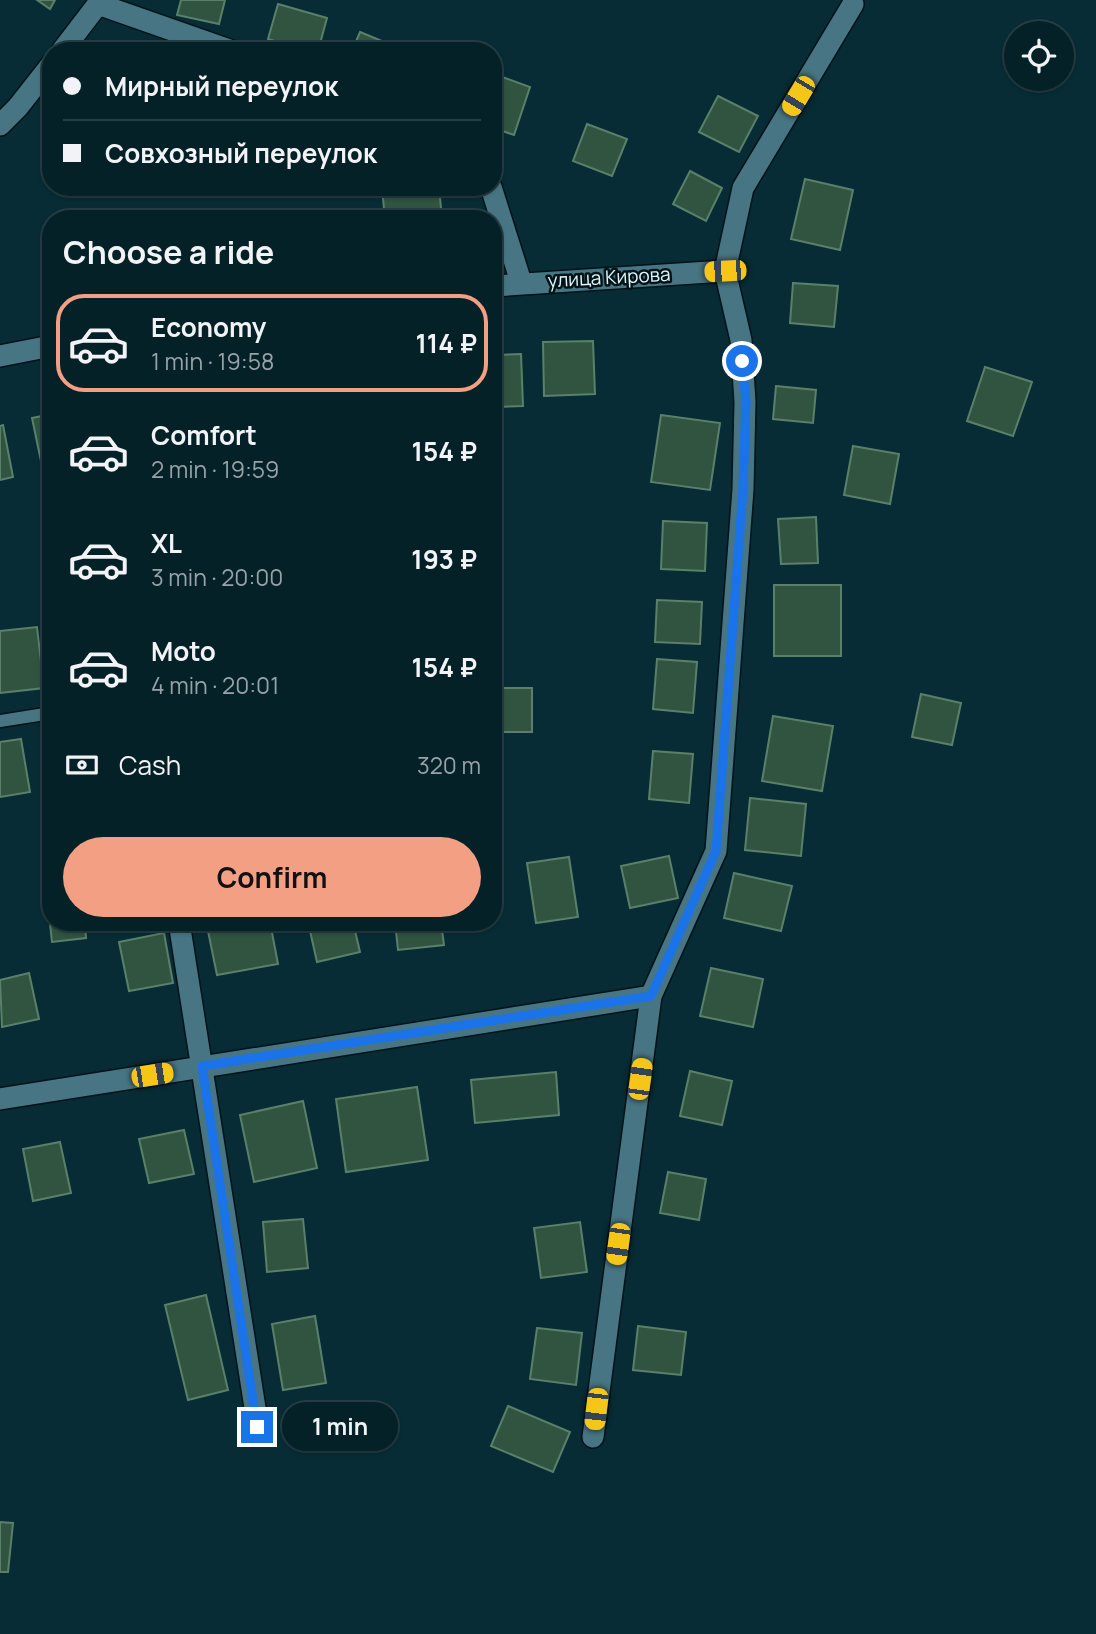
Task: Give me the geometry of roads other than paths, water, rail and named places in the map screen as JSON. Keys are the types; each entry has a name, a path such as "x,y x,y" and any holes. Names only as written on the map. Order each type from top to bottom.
{"street":[{"path":"69,42 100,2 208,42"},
{"path":"593,1437 651,996 716,851 743,489 746,401 741,340 725,271 743,188 853,4"},
{"path":"0,125 42,76"},
{"path":"502,222 521,282"},
{"name":"улица Кирова","path":"502,285 725,271"},
{"path":"0,356 42,348"},
{"path":"181,931 257,1427"},
{"path":"0,1100 651,996"}],"lane":[{"path":"0,721 42,714"}]}
